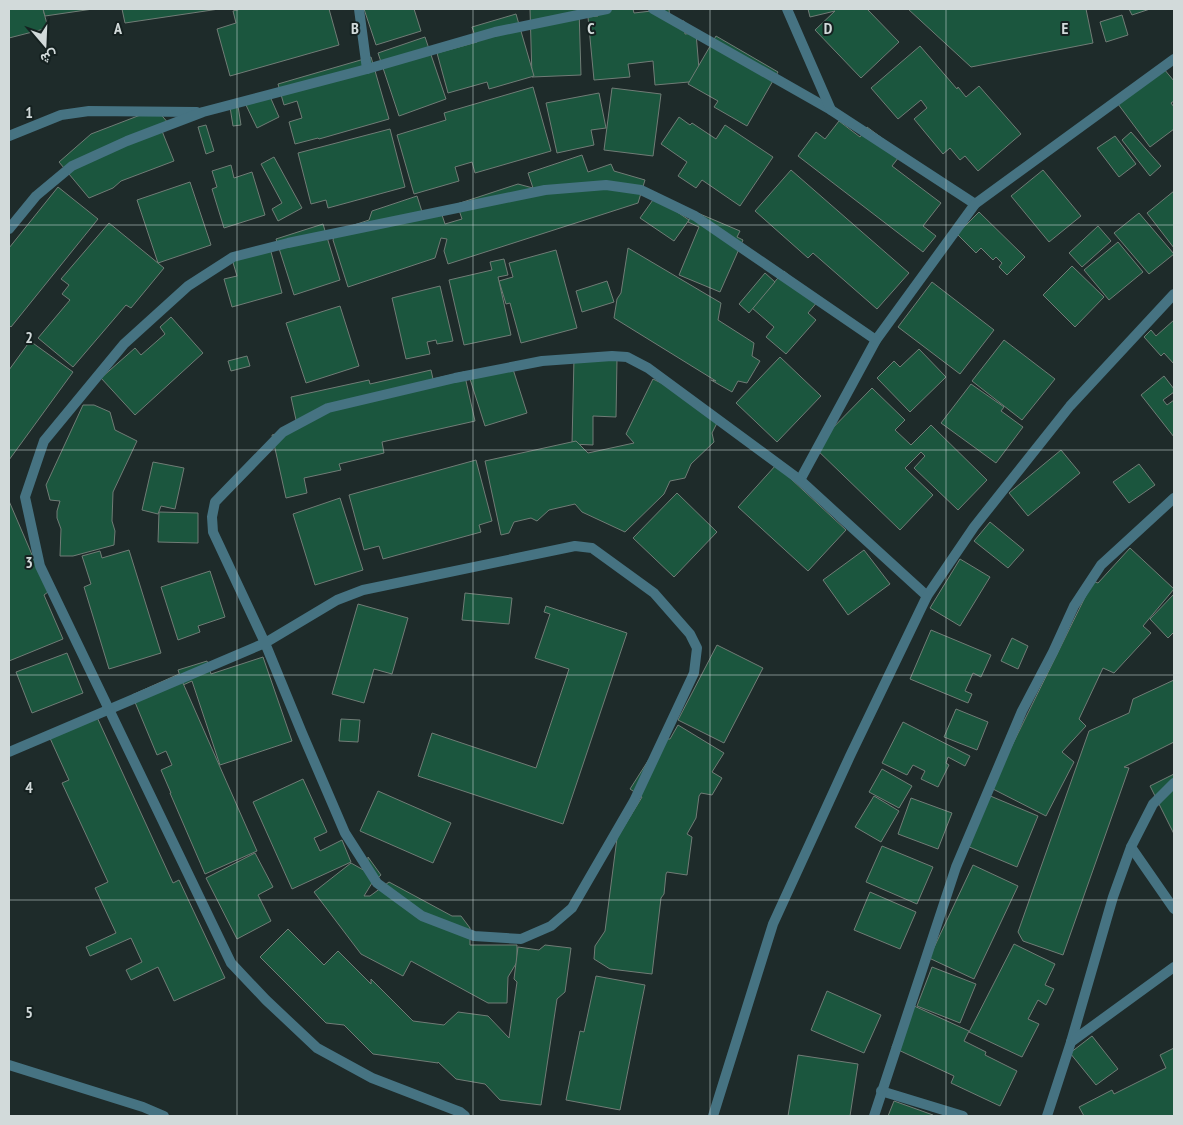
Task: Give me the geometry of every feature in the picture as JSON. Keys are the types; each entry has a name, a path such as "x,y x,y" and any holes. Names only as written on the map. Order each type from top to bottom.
{"street":[{"path":"360,9 367,69"},
{"path":"9,229 36,196 72,166 127,141 203,112 367,69 495,32 607,9"},
{"path":"653,9 831,110 975,204"},
{"path":"787,9 831,110"},
{"path":"800,480 876,340 975,204 1174,60"},
{"path":"9,136 61,115 89,111 203,112"},
{"path":"465,1116 460,1112 372,1078 317,1048 266,1000 231,963 40,566 25,497 44,441 124,344 188,286 233,257 288,243 546,190 606,185 640,190 694,216 876,340"},
{"path":"713,1116 773,924 850,756 927,596 974,527 1070,406 1174,294"},
{"path":"9,752 265,643 337,600 363,590 575,546 592,548 654,593 690,634 697,648 694,673 634,802 572,908 551,926 522,939 474,936 422,916 378,883 345,833 265,643 213,532 212,517 215,502 283,432 328,408 455,378 542,361 612,356 627,357 648,368 800,480 927,596"},
{"path":"874,1116 956,867 1022,711 1053,652 1074,606 1101,565 1174,498"},
{"path":"1047,1116 1071,1042 1113,897 1130,847 1153,804 1174,783"},
{"path":"1130,847 1174,909"},
{"path":"1071,1042 1174,967"},
{"path":"9,1065 143,1107 164,1116"},
{"path":"881,1091 964,1116"}],"building":[{"path":"9,9 43,9 48,28 9,38"},
{"path":"43,9 93,9 45,16"},
{"path":"122,9 219,9 125,23"},
{"path":"241,9 329,9 339,45 230,76 217,29 236,23 233,11"},
{"path":"364,9 414,9 421,31 376,45"},
{"path":"530,9 579,9 581,75 532,77"},
{"path":"597,9 633,9 634,13 669,9 670,22 684,21 685,34 696,33 700,81 655,85 653,61 628,64 630,77 594,80 588,17 598,16"},
{"path":"808,9 867,9 899,42 861,78 815,30 835,11 810,17"},
{"path":"908,9 1086,9 1093,43 971,67"},
{"path":"1129,9 1150,9 1132,15"},
{"path":"516,14 534,76 489,89 487,82 448,93 437,53 477,42 472,27"},
{"path":"1122,15 1128,35 1106,42 1100,22"},
{"path":"716,36 778,72 747,126 714,107 718,101 688,84"},
{"path":"425,37 446,99 399,116 378,53"},
{"path":"920,46 966,97 979,86 1021,134 978,171 965,156 960,160 950,148 943,154 914,119 927,108 921,100 898,119 871,88"},
{"path":"371,57 389,119 295,144 289,122 302,118 297,101 284,105 278,84"},
{"path":"1164,69 1174,81 1174,101 1171,103 1174,107 1174,129 1150,147 1118,104"},
{"path":"533,87 551,151 475,173 472,162 455,167 459,181 414,194 397,135 446,120 444,113"},
{"path":"612,88 661,94 653,156 604,150"},
{"path":"268,92 279,117 257,128 245,103"},
{"path":"599,93 606,128 591,130 594,145 557,153 546,103"},
{"path":"238,106 241,125 233,126 230,107"},
{"path":"156,109 170,125 162,131 174,161 121,181 113,188 89,198 59,162 91,134"},
{"path":"679,117 716,139 725,125 773,157 740,206 702,180 696,188 678,176 687,162 661,144"},
{"path":"839,121 860,137 867,127 902,153 892,166 941,203 923,226 936,236 923,252 798,156 816,132 825,139"},
{"path":"206,125 214,151 206,154 198,127"},
{"path":"390,129 405,187 328,208 326,200 311,204 298,153"},
{"path":"1131,132 1161,166 1150,176 1122,140"},
{"path":"1115,136 1136,164 1119,177 1097,148"},
{"path":"582,155 588,172 611,164 614,171 645,180 638,203 448,264 444,251 447,239 441,238 435,258 348,287 333,240 336,231 369,220 372,211 417,196 424,218 441,212 445,224 462,219 457,204 518,184 533,188 528,173"},
{"path":"274,157 302,208 278,221 272,209 282,203 261,164"},
{"path":"231,165 234,178 252,172 265,215 224,228 212,189 217,187 212,171"},
{"path":"791,170 909,273 877,309 813,253 808,258 755,211"},
{"path":"1043,170 1081,216 1049,242 1011,196"},
{"path":"190,182 211,245 158,263 137,200"},
{"path":"58,187 98,219 11,327 9,325 9,248"},
{"path":"1174,191 1174,248 1147,213"},
{"path":"655,197 689,220 674,241 640,218"},
{"path":"693,211 740,231 737,237 743,240 720,292 679,275 699,227 688,222"},
{"path":"979,212 1025,257 1007,275 999,267 1002,263 996,257 993,260 981,248 976,253 957,234"},
{"path":"1139,213 1174,254 1149,274 1114,233"},
{"path":"109,223 164,268 131,308 126,305 73,367 38,338 70,300 62,294 69,285 61,279"},
{"path":"323,224 340,280 294,295 276,239"},
{"path":"1098,226 1111,241 1082,267 1069,253"},
{"path":"1118,242 1143,272 1109,300 1084,270"},
{"path":"270,248 282,293 232,307 224,279 237,276 232,259"},
{"path":"628,248 721,303 718,320 754,343 752,356 760,361 747,383 738,381 732,392 614,318 617,299 621,293"},
{"path":"556,250 577,328 521,343 510,303 506,304 499,281 513,277 509,263"},
{"path":"504,259 508,275 498,277 511,335 464,345 449,280 492,270 490,262"},
{"path":"1072,266 1104,297 1075,327 1043,295"},
{"path":"784,271 818,301 808,313 816,320 786,354 766,337 774,327 752,308"},
{"path":"765,273 775,282 749,313 739,304"},
{"path":"607,281 614,302 582,312 576,291"},
{"path":"932,282 994,330 960,374 898,327"},
{"path":"440,286 453,341 437,344 436,340 427,342 430,354 406,359 392,298"},
{"path":"340,306 359,366 306,383 286,323"},
{"path":"171,317 203,353 135,415 101,378 135,348 141,355 165,334 160,327"},
{"path":"1174,320 1174,364 1164,353 1161,356 1144,337 1151,330 1156,336"},
{"path":"1004,340 1055,379 1022,420 972,381"},
{"path":"30,341 73,372 9,460 9,370"},
{"path":"919,349 946,377 910,412 877,378 894,361 900,367"},
{"path":"247,356 250,366 231,371 228,361"},
{"path":"780,357 821,396 777,442 736,403"},
{"path":"574,358 617,359 616,417 593,416 593,445 572,444"},
{"path":"512,366 527,413 485,426 470,379"},
{"path":"431,370 433,379 464,372 475,421 382,442 384,453 339,464 341,470 304,478 307,493 286,498 272,435 298,429 291,397 369,380 370,384"},
{"path":"1164,376 1174,389 1174,392 1163,400 1167,405 1174,400 1174,437 1141,395"},
{"path":"653,379 692,398 717,423 712,433 714,442 691,464 685,478 670,481 664,494 625,532 582,512 575,504 549,510 537,521 531,518 514,522 509,533 501,535 485,461 576,441 588,453 634,443 626,434"},
{"path":"971,384 1004,407 1001,411 1023,427 996,463 941,423"},
{"path":"872,388 905,420 895,430 911,445 931,425 987,480 958,510 914,468 925,456 921,452 905,468 933,495 900,530 814,447"},
{"path":"83,405 94,405 110,412 115,430 137,441 113,492 112,521 115,531 114,545 73,556 60,556 61,529 57,518 57,511 60,501 50,500 46,485"},
{"path":"1061,450 1080,473 1028,516 1009,493"},
{"path":"476,460 492,521 479,525 481,532 383,559 379,546 364,550 349,495"},
{"path":"153,462 184,468 175,509 161,506 158,514 142,510"},
{"path":"1139,464 1155,485 1129,503 1113,482"},
{"path":"776,465 846,530 808,571 738,507"},
{"path":"677,493 717,532 674,577 633,538"},
{"path":"340,498 363,570 315,585 293,514"},
{"path":"9,501 48,592 44,595 63,639 9,661"},
{"path":"159,512 198,513 198,543 158,542"},
{"path":"990,522 1024,550 1008,568 974,541"},
{"path":"1130,548 1174,589 1143,626 1151,633 1114,673 1103,668 1079,719 1086,726 1062,752 1074,762 1046,816 991,788 1093,581 1098,583"},
{"path":"129,550 161,653 109,669 84,587 91,584 82,556 100,551 102,558"},
{"path":"864,550 890,584 848,615 823,580"},
{"path":"960,559 990,577 960,626 930,608"},
{"path":"210,571 225,617 198,626 200,632 178,640 161,587"},
{"path":"465,593 512,598 509,624 462,620"},
{"path":"1174,594 1174,632 1168,638 1150,619"},
{"path":"358,604 408,618 392,674 374,669 364,703 332,694"},
{"path":"546,606 627,633 563,824 418,776 432,733 536,768 569,669 535,658 550,614 544,612"},
{"path":"931,630 991,655 981,677 973,673 965,691 972,694 968,703 910,679"},
{"path":"1012,638 1028,646 1018,669 1001,661"},
{"path":"717,645 763,668 724,743 678,720"},
{"path":"67,653 83,693 32,713 16,672"},
{"path":"263,657 292,741 220,765 192,681 183,685 178,670 207,661 211,674"},
{"path":"179,674 257,851 205,874 161,770 172,765 166,751 157,755 132,695"},
{"path":"1174,680 1174,742 1124,767 1129,768 1063,955 1023,941 1018,932 1089,731 1129,713 1133,699"},
{"path":"956,709 988,722 977,750 944,737"},
{"path":"96,715 173,883 179,880 225,978 174,1001 158,967 131,980 126,970 142,962 131,938 90,956 86,947 116,933 95,888 108,882 62,783 69,780 49,736"},
{"path":"341,719 360,720 358,742 339,741"},
{"path":"903,722 970,756 965,766 948,757 946,763 949,765 938,787 921,779 925,771 913,765 907,775 882,763"},
{"path":"678,725 724,753 712,772 722,778 712,795 701,793 699,796 696,818 687,834 692,837 687,875 667,872 666,874 664,894 661,898 652,974 610,969 594,959 595,946 605,931 617,838 642,797 630,789 662,739 670,739"},
{"path":"882,769 912,786 899,808 869,792"},
{"path":"1174,774 1174,834 1150,786"},
{"path":"303,779 327,832 314,838 320,851 342,840 351,862 292,889 253,802"},
{"path":"378,791 451,823 433,863 360,831"},
{"path":"988,795 1038,816 1017,867 967,846"},
{"path":"874,796 899,811 881,842 855,827"},
{"path":"911,798 952,813 938,849 898,834"},
{"path":"882,846 933,867 917,904 866,882"},
{"path":"255,853 273,887 258,895 271,921 237,939 206,878"},
{"path":"368,857 381,875 372,883 364,896 370,896 389,882 452,916 461,916 470,928 470,945 517,945 517,962 508,977 507,1003 488,1003 411,961 403,976 361,954 314,892 351,863 367,872"},
{"path":"973,865 1018,886 974,979 929,958"},
{"path":"870,892 916,912 900,949 854,930"},
{"path":"288,929 324,965 338,951 371,984 371,979 413,1021 444,1025 458,1012 488,1016 509,1038 517,982 514,979 518,947 539,950 545,945 571,948 565,992 557,999 541,1105 500,1100 485,1084 456,1079 438,1062 373,1054 344,1025 326,1023 260,957"},
{"path":"1014,944 1055,964 1045,985 1054,989 1046,1005 1038,1000 1028,1019 1039,1024 1022,1057 969,1032"},
{"path":"932,967 976,984 960,1023 917,1006"},
{"path":"596,976 645,985 620,1110 566,1100 580,1031 584,1032"},
{"path":"827,991 881,1015 864,1053 811,1030"},
{"path":"912,1005 969,1031 964,1041 986,1052 985,1055 1017,1071 1000,1106 951,1083 954,1076 892,1047"},
{"path":"1092,1036 1118,1069 1096,1085 1070,1053"},
{"path":"1174,1048 1174,1116 1084,1116 1079,1107 1112,1090 1114,1094 1166,1068 1160,1055"},
{"path":"798,1055 858,1064 850,1116 788,1116"},
{"path":"894,1101 933,1115 933,1116 888,1116"}]}
